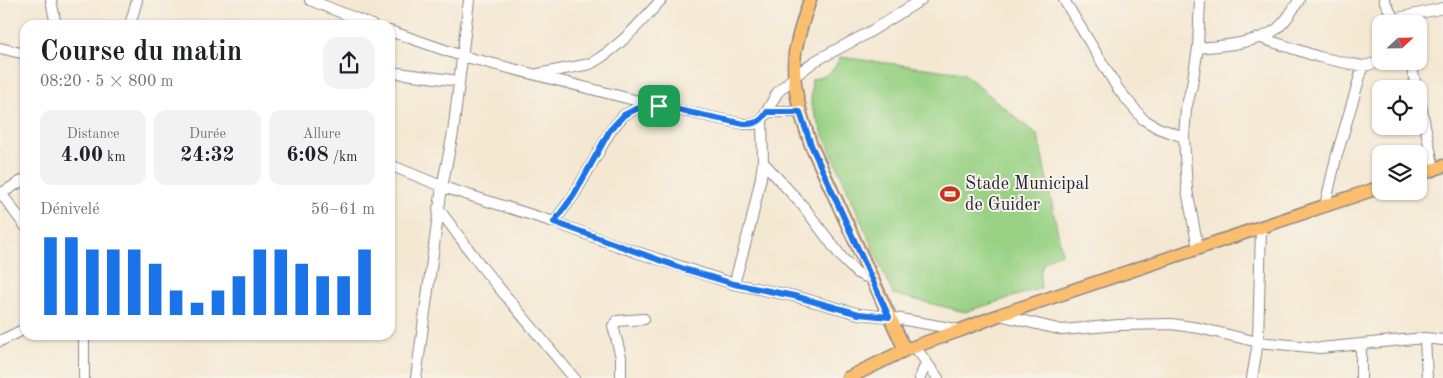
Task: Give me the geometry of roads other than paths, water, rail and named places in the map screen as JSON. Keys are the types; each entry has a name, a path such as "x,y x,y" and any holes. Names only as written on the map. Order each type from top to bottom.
{"main road":[{"path":"810,0 796,52 794,76 800,112 811,145 871,279 889,317 910,348"},
{"path":"848,378 910,348 999,315 1372,190"}],"street":[{"path":"52,0 55,20"},
{"path":"131,20 137,0"},
{"path":"310,0 360,20"},
{"path":"416,378 438,208 453,133 469,0"},
{"path":"535,75 590,64 596,61 620,42 662,0"},
{"path":"395,33 462,56 535,75 659,106 744,124 754,124 765,116 778,93 794,76 834,49 868,33 921,0"},
{"path":"1064,0 1118,89 1144,119 1158,128 1184,137"},
{"path":"1198,248 1186,190 1184,137 1186,109 1198,48 1200,0"},
{"path":"1198,48 1262,38 1277,29 1299,0"},
{"path":"1384,0 1392,15"},
{"path":"1417,15 1443,8"},
{"path":"1262,38 1320,57 1363,66 1372,64"},
{"path":"0,48 20,53"},
{"path":"1325,206 1336,158 1363,66"},
{"path":"395,73 459,82"},
{"path":"554,222 574,195 610,130 624,115 636,109 659,106"},
{"path":"765,116 800,112"},
{"path":"734,284 751,223 763,162 765,116"},
{"path":"1427,126 1438,168"},
{"path":"763,162 803,206 844,259 857,273 871,279"},
{"path":"395,167 442,186 554,222 734,284 794,296 859,314 889,317 961,330"},
{"path":"20,183 0,193 20,219"},
{"path":"438,208 481,266 574,378"},
{"path":"1252,378 1258,342 1261,228"},
{"path":"999,315 1062,330 1119,325 1171,324 1199,328 1258,342 1320,348 1425,338 1443,340"},
{"path":"621,378 621,357 613,326 617,321 644,319"},
{"path":"0,341 20,331"},
{"path":"1425,338 1427,378"},
{"path":"84,340 84,378"},
{"path":"1361,344 1361,378"},
{"path":"910,348 938,378"},
{"path":"920,378 926,363"}],"place":[{"name":"Stade Municipal de Guider","path":"950,194"}]}
